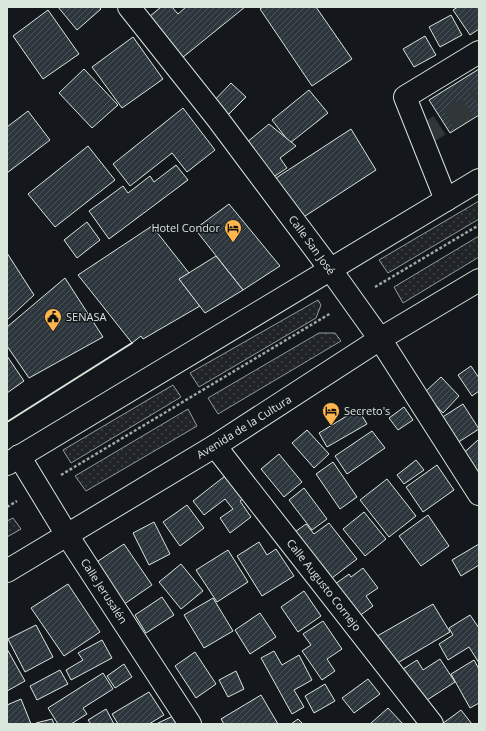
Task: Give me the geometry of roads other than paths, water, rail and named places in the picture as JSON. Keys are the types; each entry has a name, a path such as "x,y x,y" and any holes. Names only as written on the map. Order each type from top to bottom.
{"main road":[{"name":"Calle San José","path":"129,7 217,118 330,269 380,339 479,494"},
{"path":"446,200 405,98 479,52"},
{"path":"13,460 479,180"},
{"name":"Avenida de la Cultura","path":"7,571 215,446 380,339 479,280"},
{"name":"Calle Augusto Cornejo","path":"215,446 432,724"},
{"name":"Calle Jerusalén","path":"13,460 39,488 67,535 190,724"}],"tunnel":[{"path":"421,137 479,100"}],"place":[{"name":"Hotel Condor","path":"233,243"},
{"name":"SENASA","path":"53,332"},
{"name":"Secreto's","path":"331,426"}]}
